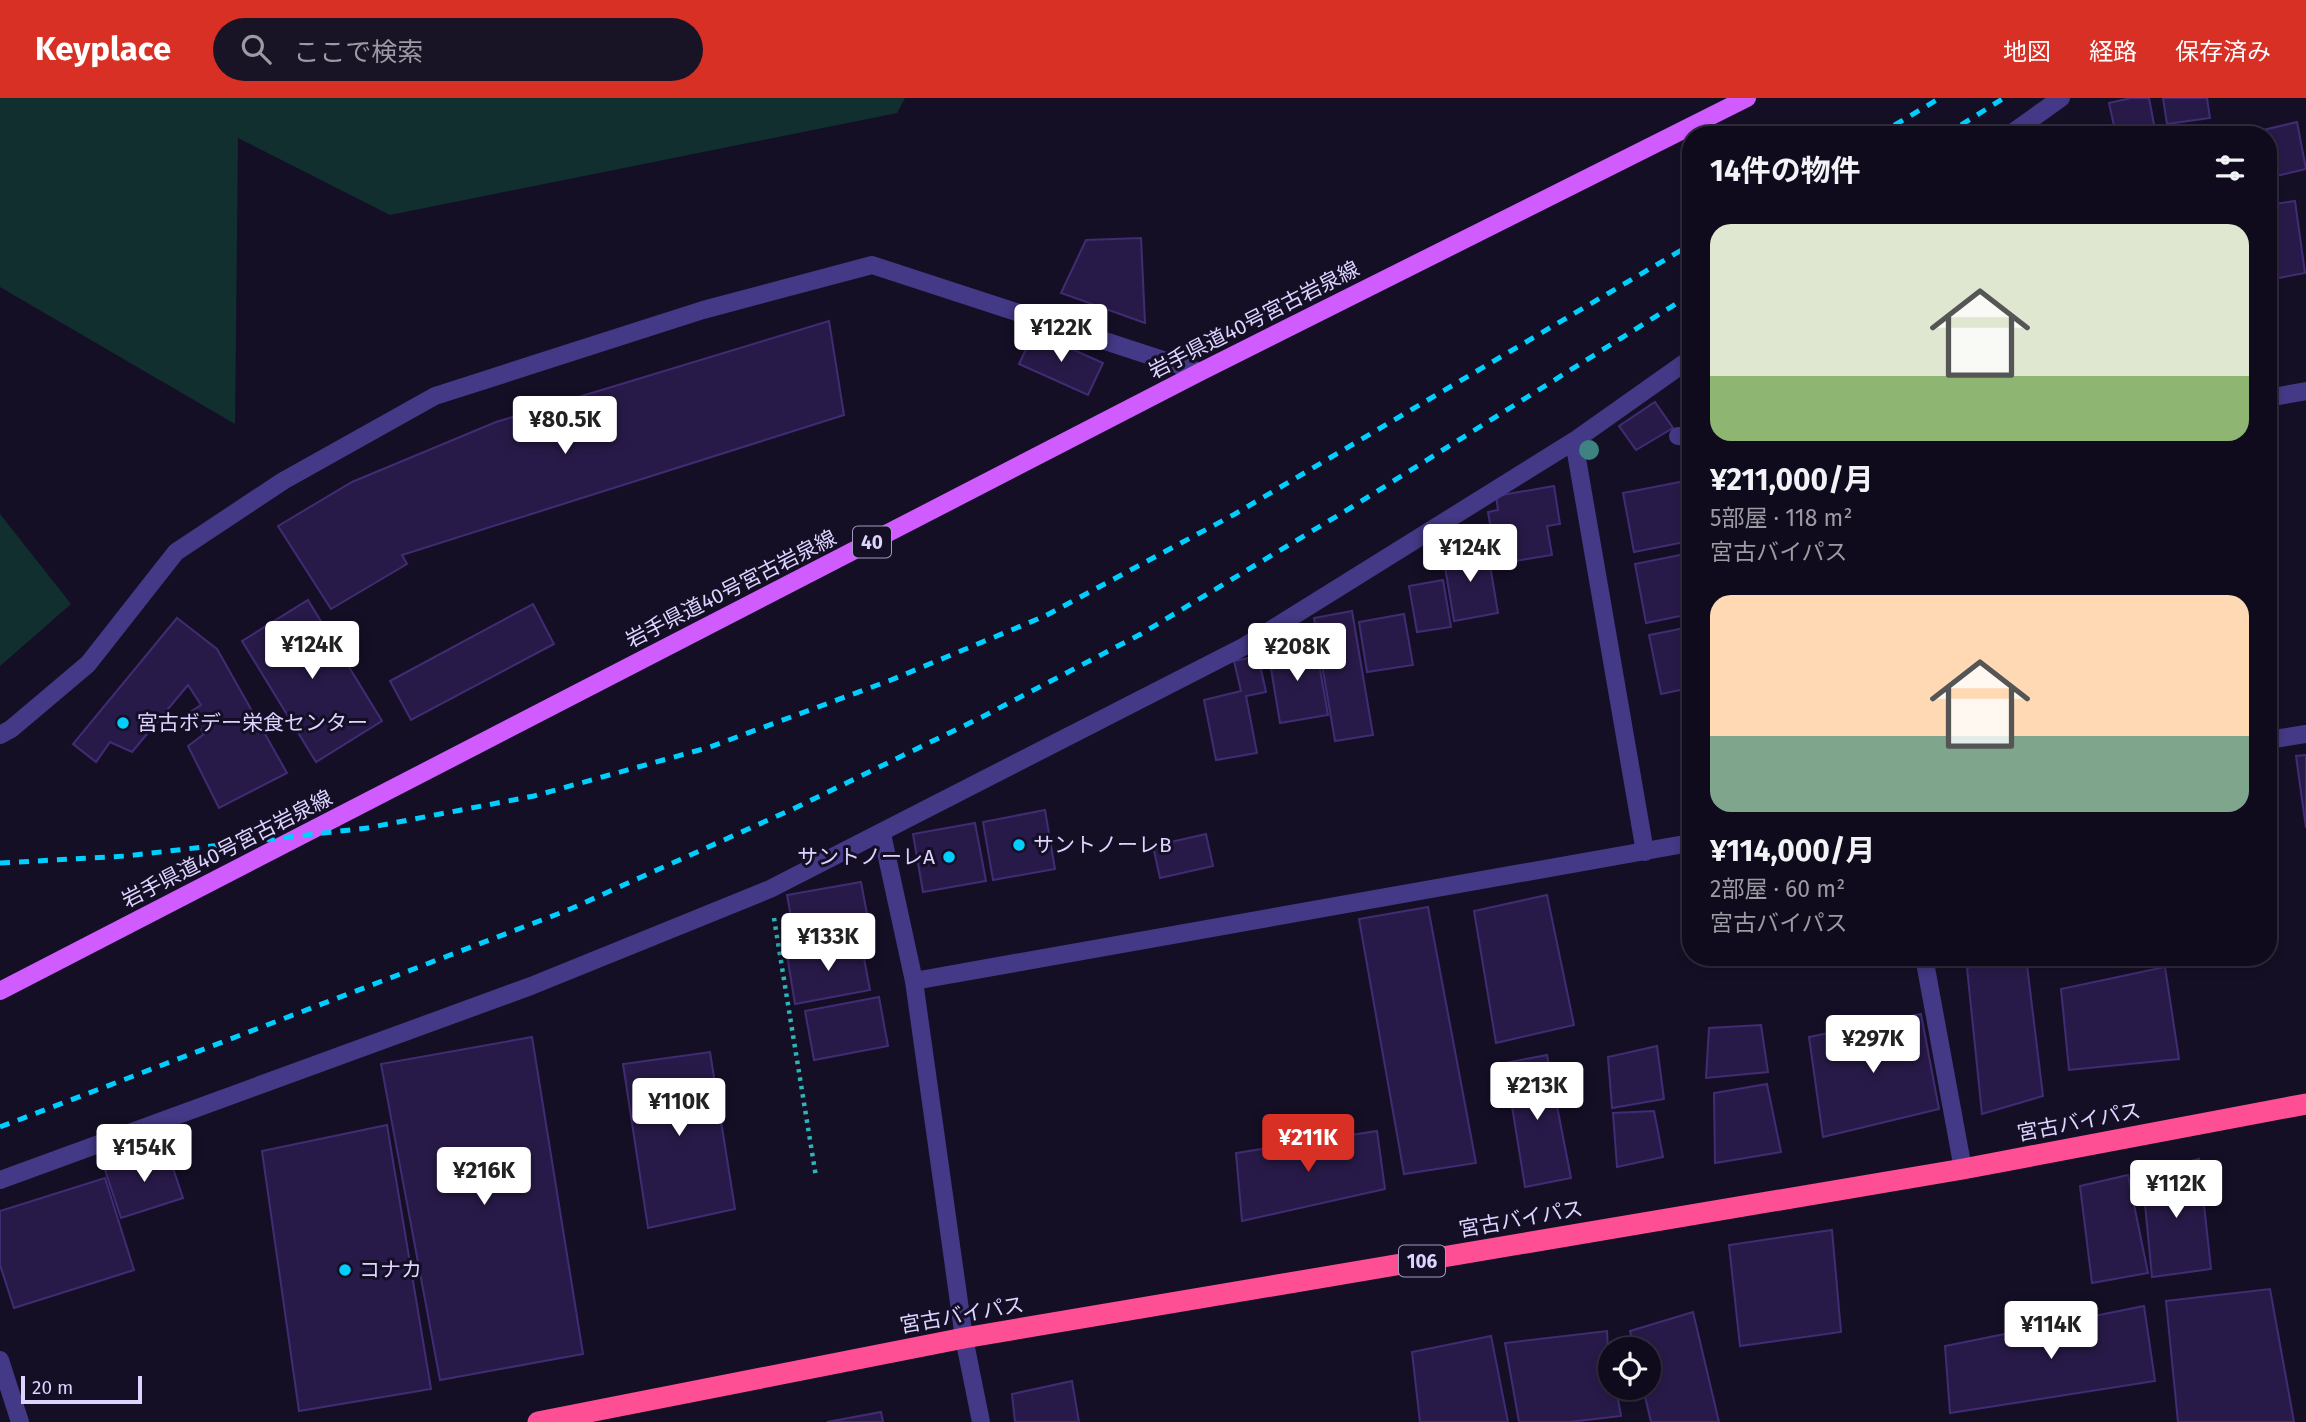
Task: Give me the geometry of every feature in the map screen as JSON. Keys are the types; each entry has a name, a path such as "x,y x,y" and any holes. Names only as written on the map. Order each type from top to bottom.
{"highway":[{"name":"宮古バイパス","path":"538,1422 964,1338 1963,1169 2306,1104"}],"main road":[{"name":"岩手県道40号宮古岩泉線","path":"1691,126 1747,98"},
{"name":"岩手県道40号宮古岩泉線","path":"0,991 1200,372 1682,131"}],"street":[{"path":"2022,126 2061,98"},
{"path":"0,735 11,729 88,664 176,552 283,481 435,396 703,310 873,264 1200,372"},
{"path":"0,1180 531,986 770,890 1245,646 1574,441 1682,365"},
{"path":"2277,396 2306,391"},
{"path":"1574,441 1645,852"},
{"path":"2277,739 2306,734"},
{"path":"882,834 914,981 964,1338 981,1422"},
{"path":"914,981 1682,845"},
{"path":"1926,966 1963,1169"},
{"path":"0,1360 20,1422"}],"path":[{"path":"770,890 816,1177"}],"green space":[{"path":"0,98 905,98 897,113 390,215 238,138 235,424 0,287"},
{"path":"0,514 71,604 0,666"}],"building":[{"path":"2131,98 2149,98 2154,126 2114,126 2109,103"},
{"path":"2163,98 2207,98 2210,118 2167,124"},
{"path":"2297,122 2306,169 2277,176 2277,127"},
{"path":"2295,201 2305,273 2277,278 2277,204"},
{"path":"1141,238 1145,323 1061,293 1086,240"},
{"path":"829,321 844,415 402,555 407,564 331,609 278,526 352,482 496,422"},
{"path":"1034,332 1103,363 1088,395 1019,364"},
{"path":"1655,402 1673,428 1636,450 1619,426"},
{"path":"1682,482 1682,543 1634,552 1623,493"},
{"path":"1554,486 1560,524 1547,526 1552,555 1497,564 1488,512 1498,510 1496,496"},
{"path":"1487,547 1498,613 1454,621 1443,555"},
{"path":"1682,555 1682,616 1646,623 1635,564"},
{"path":"1443,580 1451,627 1417,632 1409,586"},
{"path":"308,600 382,721 316,762 242,641"},
{"path":"533,604 554,644 411,720 390,681"},
{"path":"1352,611 1373,735 1335,741 1314,618"},
{"path":"1404,614 1413,665 1367,672 1359,622"},
{"name":"宮古ボデー栄食センター","path":"177,618 217,649 287,773 219,808 188,746 204,734 190,712 201,705 188,685 132,752 110,742 96,762 73,744"},
{"path":"1682,629 1682,690 1661,694 1649,635"},
{"path":"1288,641 1289,651 1316,647 1328,715 1280,723 1267,644"},
{"path":"1258,656 1266,692 1246,696 1257,753 1216,760 1204,700 1241,691 1234,661"},
{"path":"2306,755 2306,828 2296,756"},
{"name":"サントノーレB","path":"1045,810 1055,869 993,880 983,822"},
{"name":"サントノーレA","path":"975,823 986,881 923,892 913,834"},
{"path":"1206,834 1213,866 1160,878 1153,846"},
{"path":"861,882 870,930 796,944 787,895"},
{"path":"1547,895 1574,1025 1496,1043 1474,911"},
{"path":"1428,907 1476,1163 1404,1174 1359,919"},
{"path":"861,942 870,990 795,1004 787,955"},
{"path":"2027,966 2043,1096 1982,1114 1967,968"},
{"path":"2165,967 2179,1059 2069,1070 2061,989"},
{"path":"879,997 888,1046 814,1060 805,1011"},
{"path":"1921,1014 1939,1109 1823,1137 1809,1037"},
{"path":"1761,1025 1768,1072 1706,1078 1709,1028"},
{"path":"532,1037 583,1354 440,1380 381,1064"},
{"path":"1657,1046 1664,1099 1612,1108 1608,1057"},
{"path":"710,1052 735,1209 648,1228 623,1064"},
{"path":"1547,1055 1571,1178 1525,1187 1505,1063"},
{"path":"1767,1084 1781,1152 1715,1163 1714,1093"},
{"path":"1654,1111 1663,1157 1617,1167 1613,1113"},
{"name":"コナカ","path":"387,1125 431,1389 299,1411 262,1151"},
{"path":"1377,1131 1385,1189 1242,1221 1236,1153"},
{"path":"167,1150 183,1198 121,1218 105,1170"},
{"path":"2199,1159 2211,1269 2152,1277 2142,1173"},
{"path":"2128,1175 2148,1273 2092,1283 2080,1186"},
{"path":"105,1178 134,1270 14,1308 0,1265 0,1211"},
{"path":"1832,1230 1841,1332 1740,1346 1729,1245"},
{"path":"2270,1289 2294,1422 2178,1422 2166,1301"},
{"path":"2144,1306 2155,1381 1950,1413 1945,1346"},
{"path":"1693,1312 1719,1422 1651,1422 1646,1400 1661,1400 1661,1337 1631,1337 1630,1331"},
{"path":"1607,1331 1607,1337 1598,1337 1598,1400 1618,1400 1621,1416 1570,1422 1519,1422 1505,1343"},
{"path":"1491,1336 1508,1422 1420,1422 1412,1352"},
{"path":"1072,1381 1079,1422 1015,1422 1012,1394"},
{"path":"881,1412 883,1422 827,1422"}],"railway":[{"path":"1893,126 1940,98"},
{"path":"1959,126 2004,98"},
{"path":"0,863 126,856 367,828 534,796 710,747 891,680 1045,616 1235,514 1682,250"},
{"path":"0,1127 568,910 795,808 982,717 1141,634 1352,507 1682,300"}],"place":[{"name":"宮古ボデー栄食センター","path":"123,723"},
{"name":"サントノーレB","path":"1019,845"},
{"name":"サントノーレA","path":"949,857"},
{"name":"コナカ","path":"345,1270"}]}
